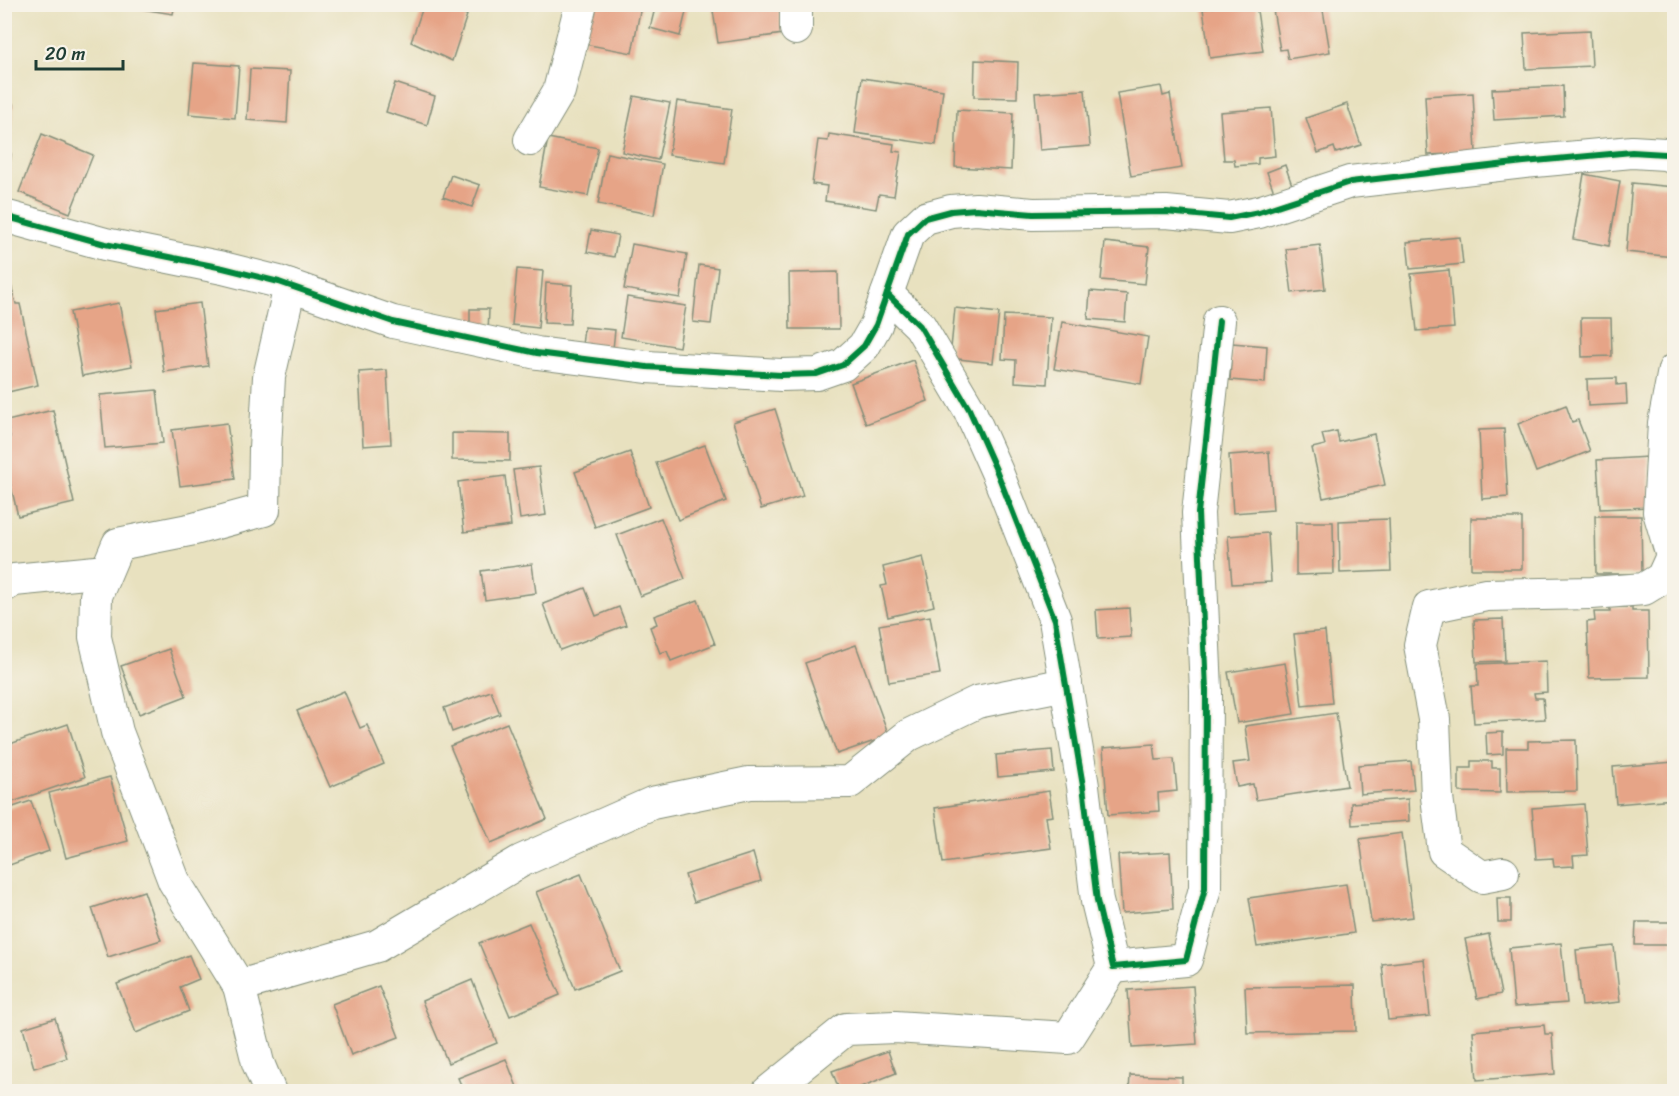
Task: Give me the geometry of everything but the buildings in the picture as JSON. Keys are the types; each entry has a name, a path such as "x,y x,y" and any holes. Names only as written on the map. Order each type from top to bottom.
{"street":[{"path":"530,140 559,91 581,4"},
{"path":"4,216 105,244 223,268 290,286 393,322 537,353 646,367 781,375 817,374 843,365 864,346 876,325 908,234 925,218 951,211 976,209 1033,214 1166,212 1229,218 1259,212 1350,182 1632,152 1665,154 1674,157"},
{"path":"270,1092 258,1063 239,986 174,880 117,732 95,637 96,596 118,544 194,529 264,510 269,377 290,286"},
{"path":"768,1092 846,1029 895,1028 1068,1038 1113,968 1097,901 1083,786 1055,620 997,472 969,409 920,326 887,294"},
{"path":"1113,968 1186,960 1205,888 1206,690 1198,513 1219,321"},
{"path":"1503,873 1482,877 1444,851 1437,797 1434,719 1420,645 1428,607 1486,595 1592,593 1644,589 1662,578 1672,556 1659,512 1664,423 1674,370"},
{"path":"4,586 14,580 106,571"},
{"path":"239,986 377,946 521,861 652,803 748,783 850,782 909,735 977,702 1066,684"}],"cycle path":[{"path":"4,216 105,244 279,282 393,322 537,353 647,367 781,375 817,374 843,365 864,346 876,325 908,234 925,218 951,211 976,209 1033,214 1166,212 1229,218 1259,212 1350,182 1632,152 1665,154 1674,157"},
{"path":"887,294 920,326 969,409 997,472 1055,620 1083,786 1097,901 1113,967 1186,960 1205,888 1206,690 1198,513 1219,321"}]}
